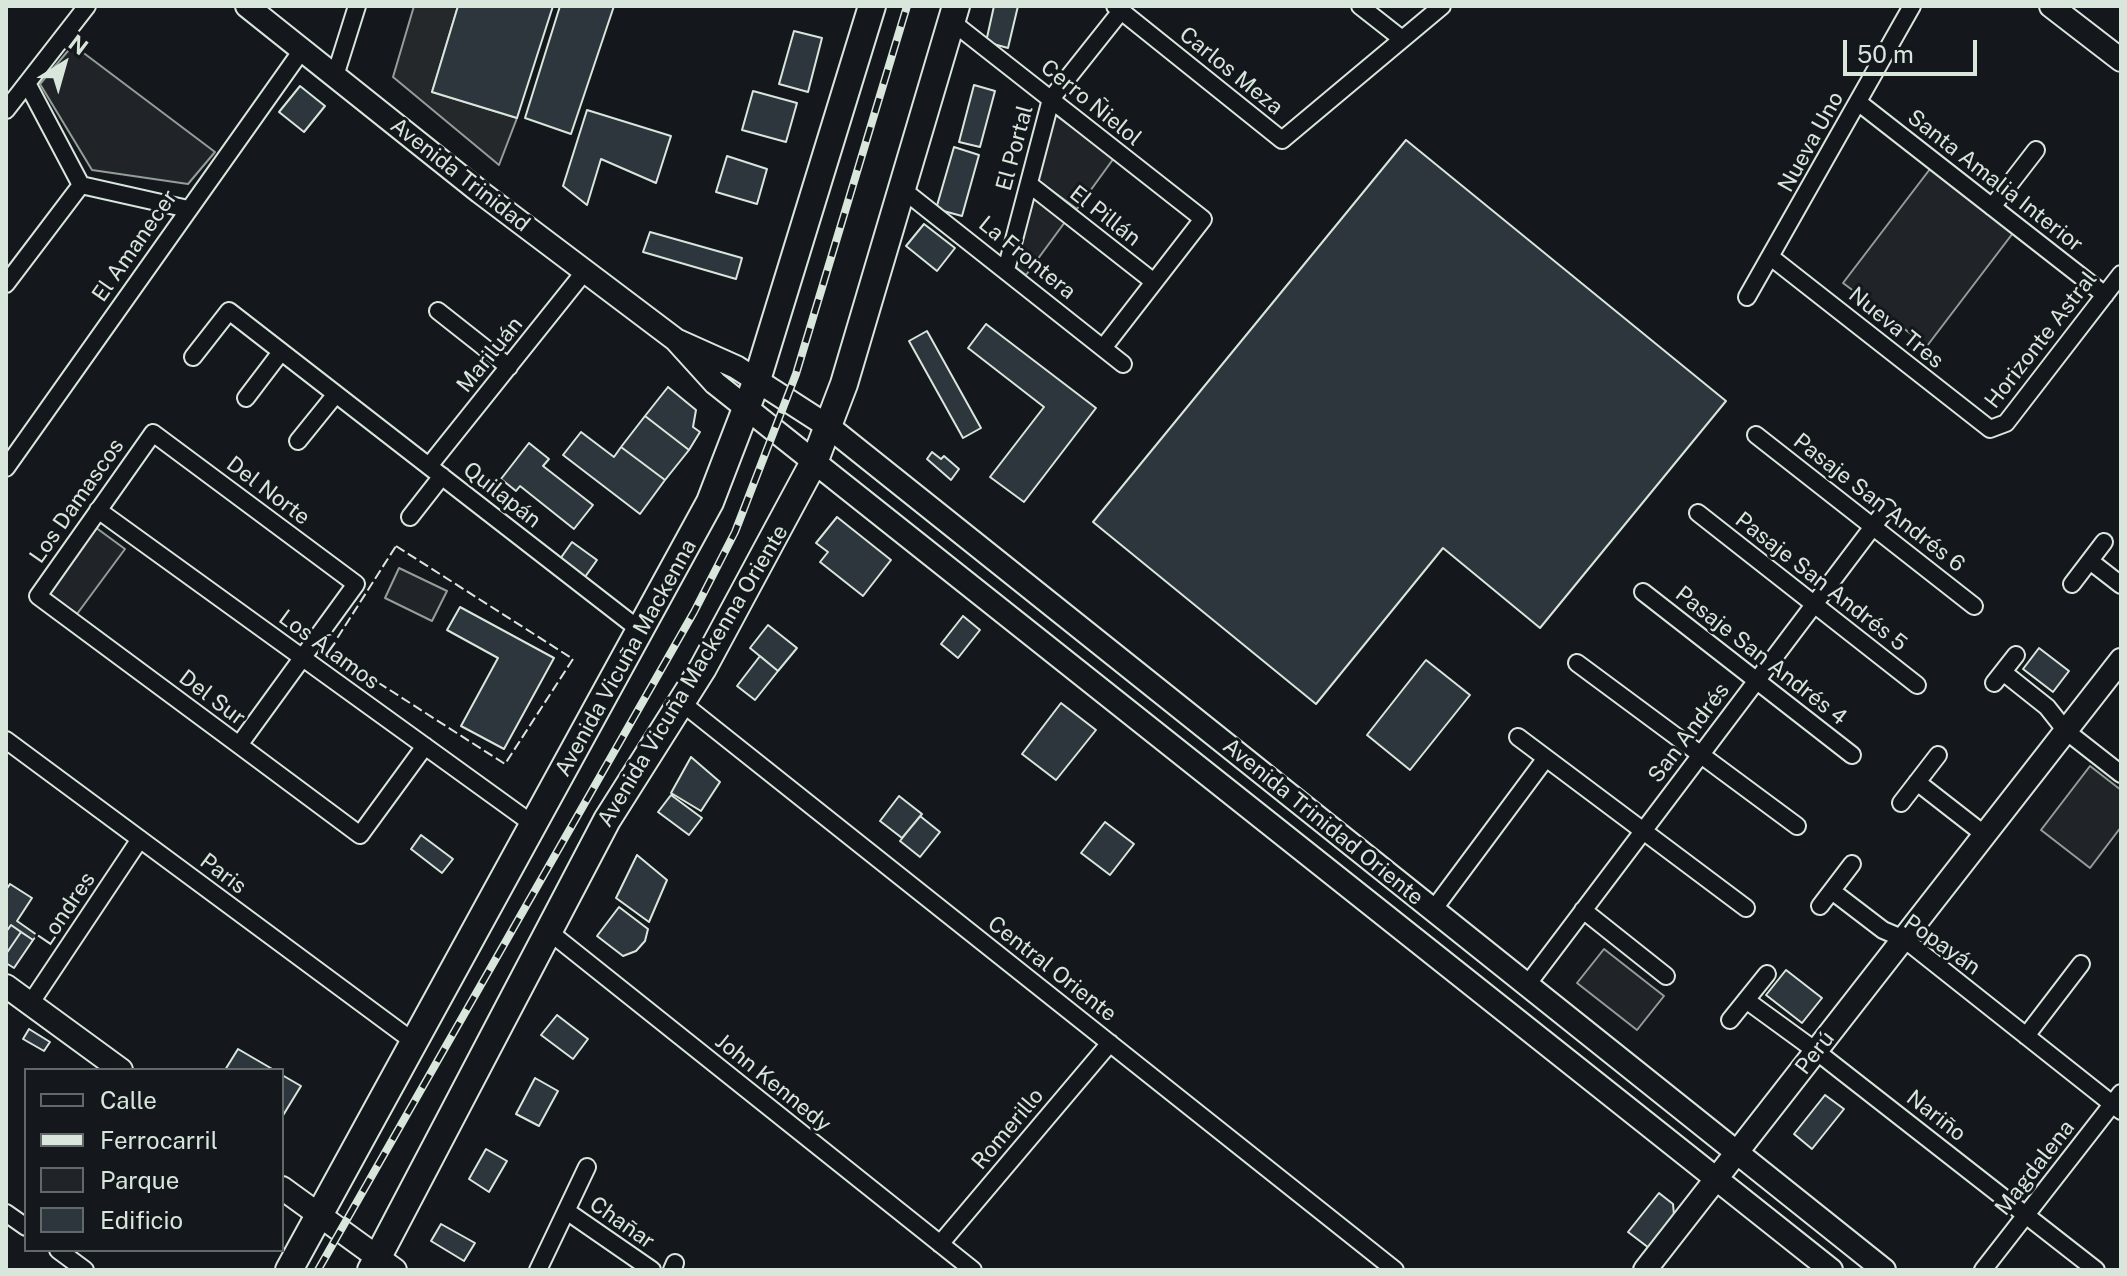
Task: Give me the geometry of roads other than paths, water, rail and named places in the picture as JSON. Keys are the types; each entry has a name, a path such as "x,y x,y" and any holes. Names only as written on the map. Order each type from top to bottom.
{"main road":[{"name":"Avenida Trinidad","path":"247,6 676,340 757,380"},
{"name":"Avenida Vicuña Mackenna","path":"289,1270 710,502 748,409 872,6"},
{"path":"2051,6 2121,60"},
{"name":"Avenida Vicuña Mackenna Oriente","path":"381,1266 547,930 607,820 682,703 770,549 815,460 829,427 954,14"},
{"name":"Avenida Trinidad","path":"676,340 702,372 748,409"},
{"name":"Avenida Trinidad Oriente","path":"757,380 829,427 1884,1270"},
{"name":"Avenida Trinidad Oriente","path":"748,409 1831,1270"},
{"name":"Perú","path":"1645,1270 2121,660"},
{"path":"6,986 118,1068"},
{"path":"284,1189 381,1266"}],"street":[{"path":"6,110 87,6"},
{"path":"335,76 357,6"},
{"path":"1360,6 1402,39 1442,6"},
{"name":"Nueva Uno","path":"1747,297 1772,258 1912,6"},
{"name":"Carlos Meza","path":"1118,8 1282,140 1402,39"},
{"name":"El Portal","path":"1006,270 1051,99 1118,8"},
{"name":"Cerro Ñielol","path":"954,14 1051,99 1203,219 1154,282"},
{"name":"El Amanecer","path":"6,468 302,50"},
{"path":"27,83 81,185 188,209"},
{"name":"Santa Amalia Interior","path":"1858,102 2105,295"},
{"path":"1992,207 2036,150"},
{"name":"El Pillán","path":"1029,184 1154,282"},
{"path":"6,284 81,185"},
{"name":"La Frontera","path":"902,189 1123,364"},
{"name":"Nueva Tres","path":"1772,258 1981,425 1994,429"},
{"name":"Mariluán","path":"410,517 436,471 509,367 585,271"},
{"name":"Horizonte Astral","path":"1994,429 2006,423 2121,274"},
{"path":"1103,348 1154,282"},
{"name":"Quilapán","path":"193,357 229,311 641,631"},
{"path":"438,311 509,367"},
{"path":"246,398 281,352"},
{"path":"298,441 336,394"},
{"name":"Los Damascos","path":"38,596 153,433"},
{"name":"Del Norte","path":"153,433 356,584 303,658"},
{"name":"Pasaje San Andrés 6","path":"1756,435 1974,606"},
{"name":"San Andrés","path":"1527,985 1887,508"},
{"name":"Los Álamos","path":"98,510 534,825"},
{"name":"Pasaje San Andrés 5","path":"1698,513 1917,685"},
{"path":"2072,584 2104,542"},
{"path":"2090,561 2121,585"},
{"name":"Pasaje San Andrés 4","path":"1643,592 1852,755"},
{"name":"Del Sur","path":"38,596 360,835 425,746"},
{"path":"2016,655 1998,677 2047,707 2066,731 2121,774"},
{"path":"239,745 303,658"},
{"path":"1577,663 1797,826"},
{"name":"Central Oriente","path":"682,703 1395,1270"},
{"path":"1518,737 1746,908"},
{"name":"Paris","path":"6,740 414,1042"},
{"path":"1901,803 1938,755"},
{"path":"1433,910 1546,758"},
{"path":"1917,782 1985,835"},
{"name":"Londres","path":"30,1004 140,839"},
{"path":"1820,906 1852,864"},
{"name":"Popayán","path":"1832,891 1873,924 1904,939 2026,1036 2118,1103"},
{"path":"1583,910 1666,976"},
{"name":"John Kennedy","path":"547,930 973,1270"},
{"path":"2026,1036 2081,964"},
{"path":"1730,1020 1767,974"},
{"name":"Nariño","path":"1746,1000 2096,1270"},
{"name":"Romerillo","path":"940,1244 1110,1043"},
{"name":"Magdalena","path":"1983,1270 2118,1103"},
{"path":"538,1270 587,1167"},
{"name":"Chañar","path":"568,1212 652,1270"},
{"path":"6,1213 24,1226"},
{"path":"61,1252 85,1270"}],"railway":[{"path":"318,1270 694,612 735,532 796,374 907,6"}]}
